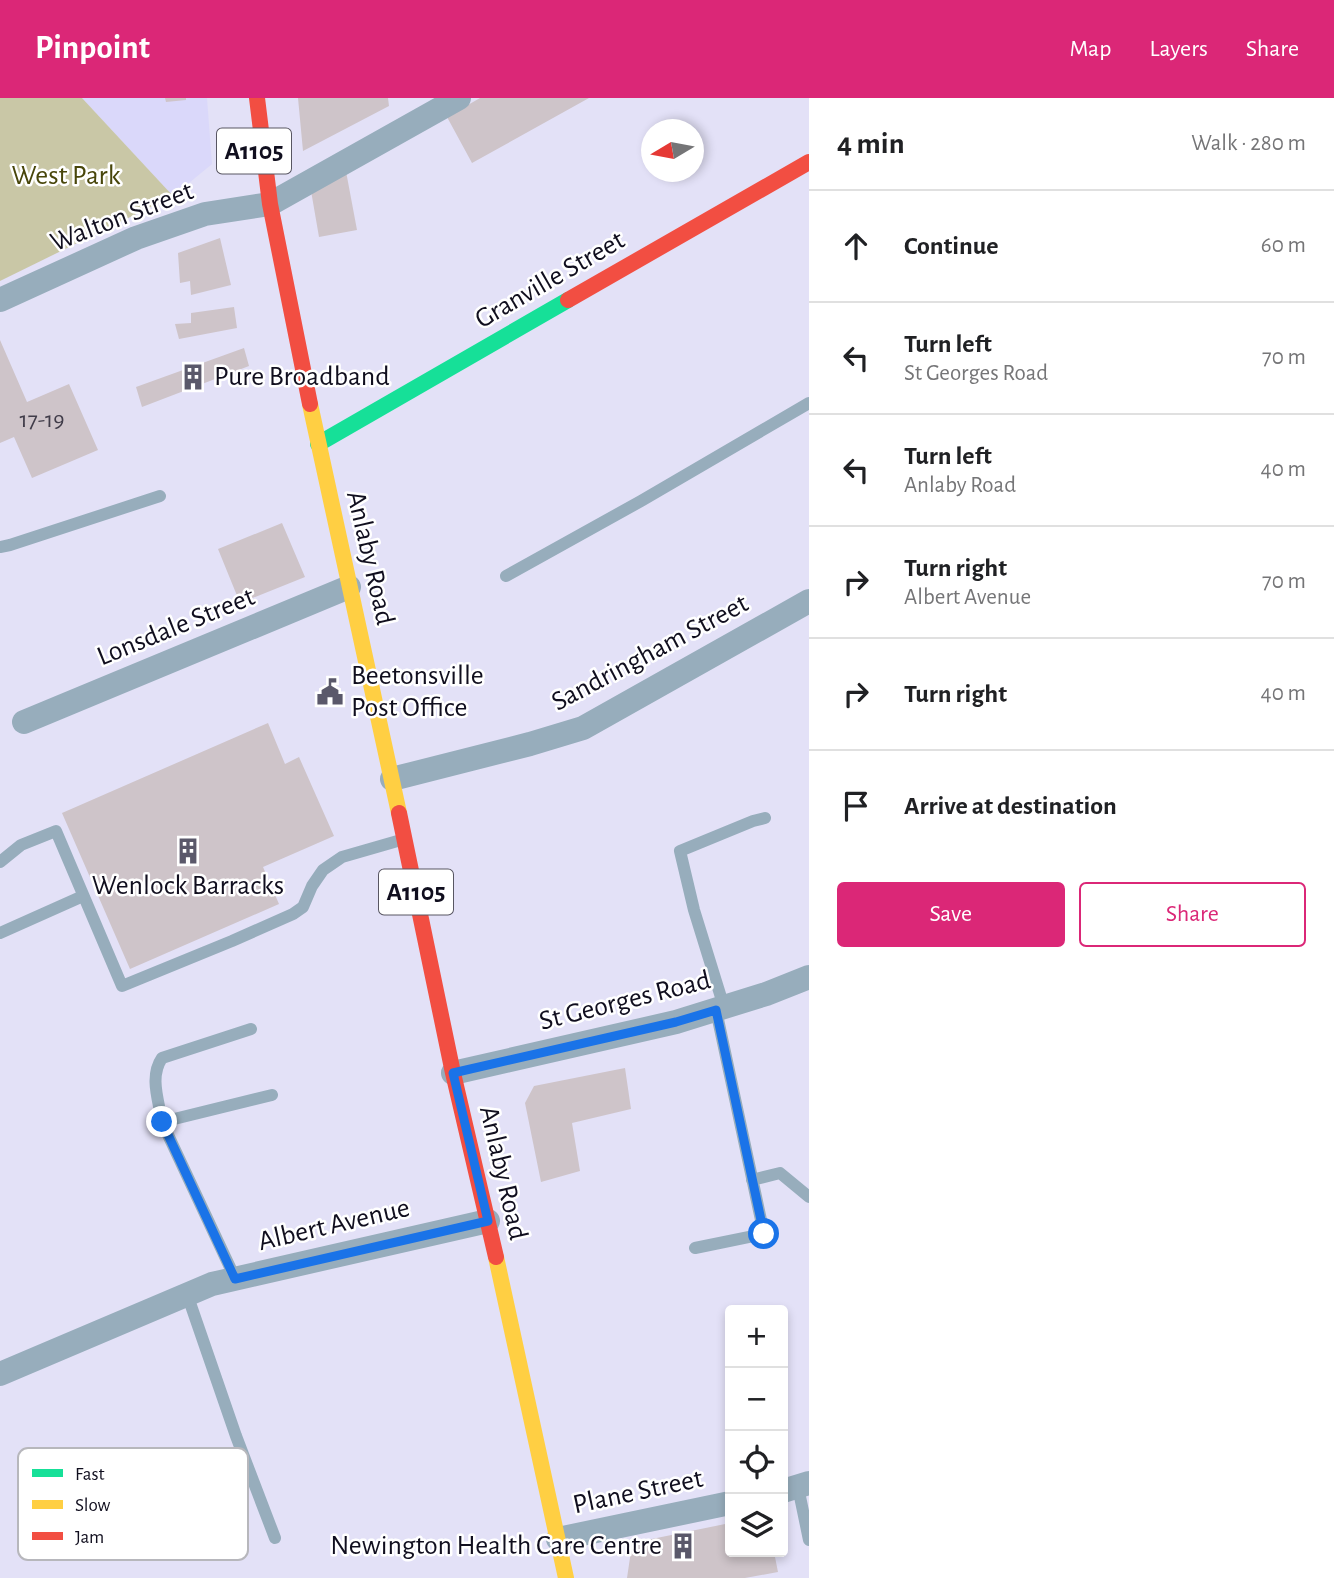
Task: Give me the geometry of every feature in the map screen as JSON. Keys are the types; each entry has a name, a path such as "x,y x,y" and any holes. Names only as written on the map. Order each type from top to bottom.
{"main road":[{"name":"Anlaby Road","path":"257,98 270,204 318,444 405,839 453,1073 566,1578"},
{"name":"Anlaby Road","path":"245,121 270,204"},
{"name":"Granville Street","path":"318,444 809,162"}],"street":[{"path":"270,204 459,98"},
{"name":"Walton Street","path":"0,300 136,238 205,214 270,204"},
{"name":"Lonsdale Street","path":"24,722 349,587"},
{"name":"Sandringham Street","path":"392,779 583,728 809,601"},
{"name":"St Georges Road","path":"453,1073 676,1022 766,994 809,977"},
{"name":"Albert Avenue","path":"0,1374 212,1283 488,1221"},
{"name":"Plane Street","path":"558,1539 725,1504"}],"lane":[{"path":"506,576 809,403"},
{"path":"0,547 160,496"},
{"path":"695,1248 764,1234 720,1009 680,851 765,818"},
{"path":"0,862 21,845 56,831 122,986 293,914 303,908 323,870 342,858 405,839"},
{"path":"0,933 83,896"},
{"path":"235,1279 162,1122 155,1077 157,1065 162,1058 251,1029"},
{"path":"162,1122 272,1095"},
{"path":"752,1180 780,1173 809,1197"},
{"path":"187,1294 241,1448"},
{"path":"248,1467 275,1538"},
{"path":"797,1487 809,1540"}],"shaded area":[{"path":"82,98 207,98 212,164 173,196"}],"green space":[{"name":"West Park","path":"0,98 82,98 173,196 0,281"}],"building":[{"path":"165,98 186,98 186,100 166,102"},
{"path":"298,98 388,98 389,106 303,151"},
{"path":"480,98 589,98 472,163 447,117"},
{"path":"345,166 357,230 319,237 310,185"},
{"path":"220,238 231,285 191,295 190,281 180,283 178,253"},
{"name":"Pure Broadband","path":"234,307 237,328 179,339 175,324 191,323 191,313"},
{"path":"0,340 27,402 69,384 98,450 32,478 14,437 0,443"},
{"name":"Pure Broadband","path":"244,348 249,366 142,407 136,387"},
{"path":"282,523 305,577 240,603 218,549"},
{"name":"Wenlock Barracks","path":"268,723 285,764 299,757 334,836 263,867 279,904 130,969 62,813"},
{"path":"625,1068 631,1109 572,1123 580,1171 541,1182 525,1103 534,1086"},
{"name":"Newington Health Care Centre","path":"725,1524 725,1557 775,1557 778,1572 745,1578 627,1578 631,1551 642,1541"}],"traffic: fast":[{"path":"318,444 568,300"}],"traffic: slow":[{"path":"310,404 399,813"},
{"path":"496,1257 566,1578"}],"traffic: jam":[{"path":"257,98 270,204 310,404"},
{"path":"568,300 809,162"},
{"path":"399,813 453,1073 496,1257"}],"place":[{"name":"Pure Broadband","path":"193,377"},
{"name":"Beetonsville Post Office","path":"330,692"},
{"name":"Wenlock Barracks","path":"188,851"},
{"name":"Newington Health Care Centre","path":"683,1546"}],"route":[{"path":"162,1122 235,1279 488,1221 453,1073 676,1022 716,1010 764,1234"}]}
